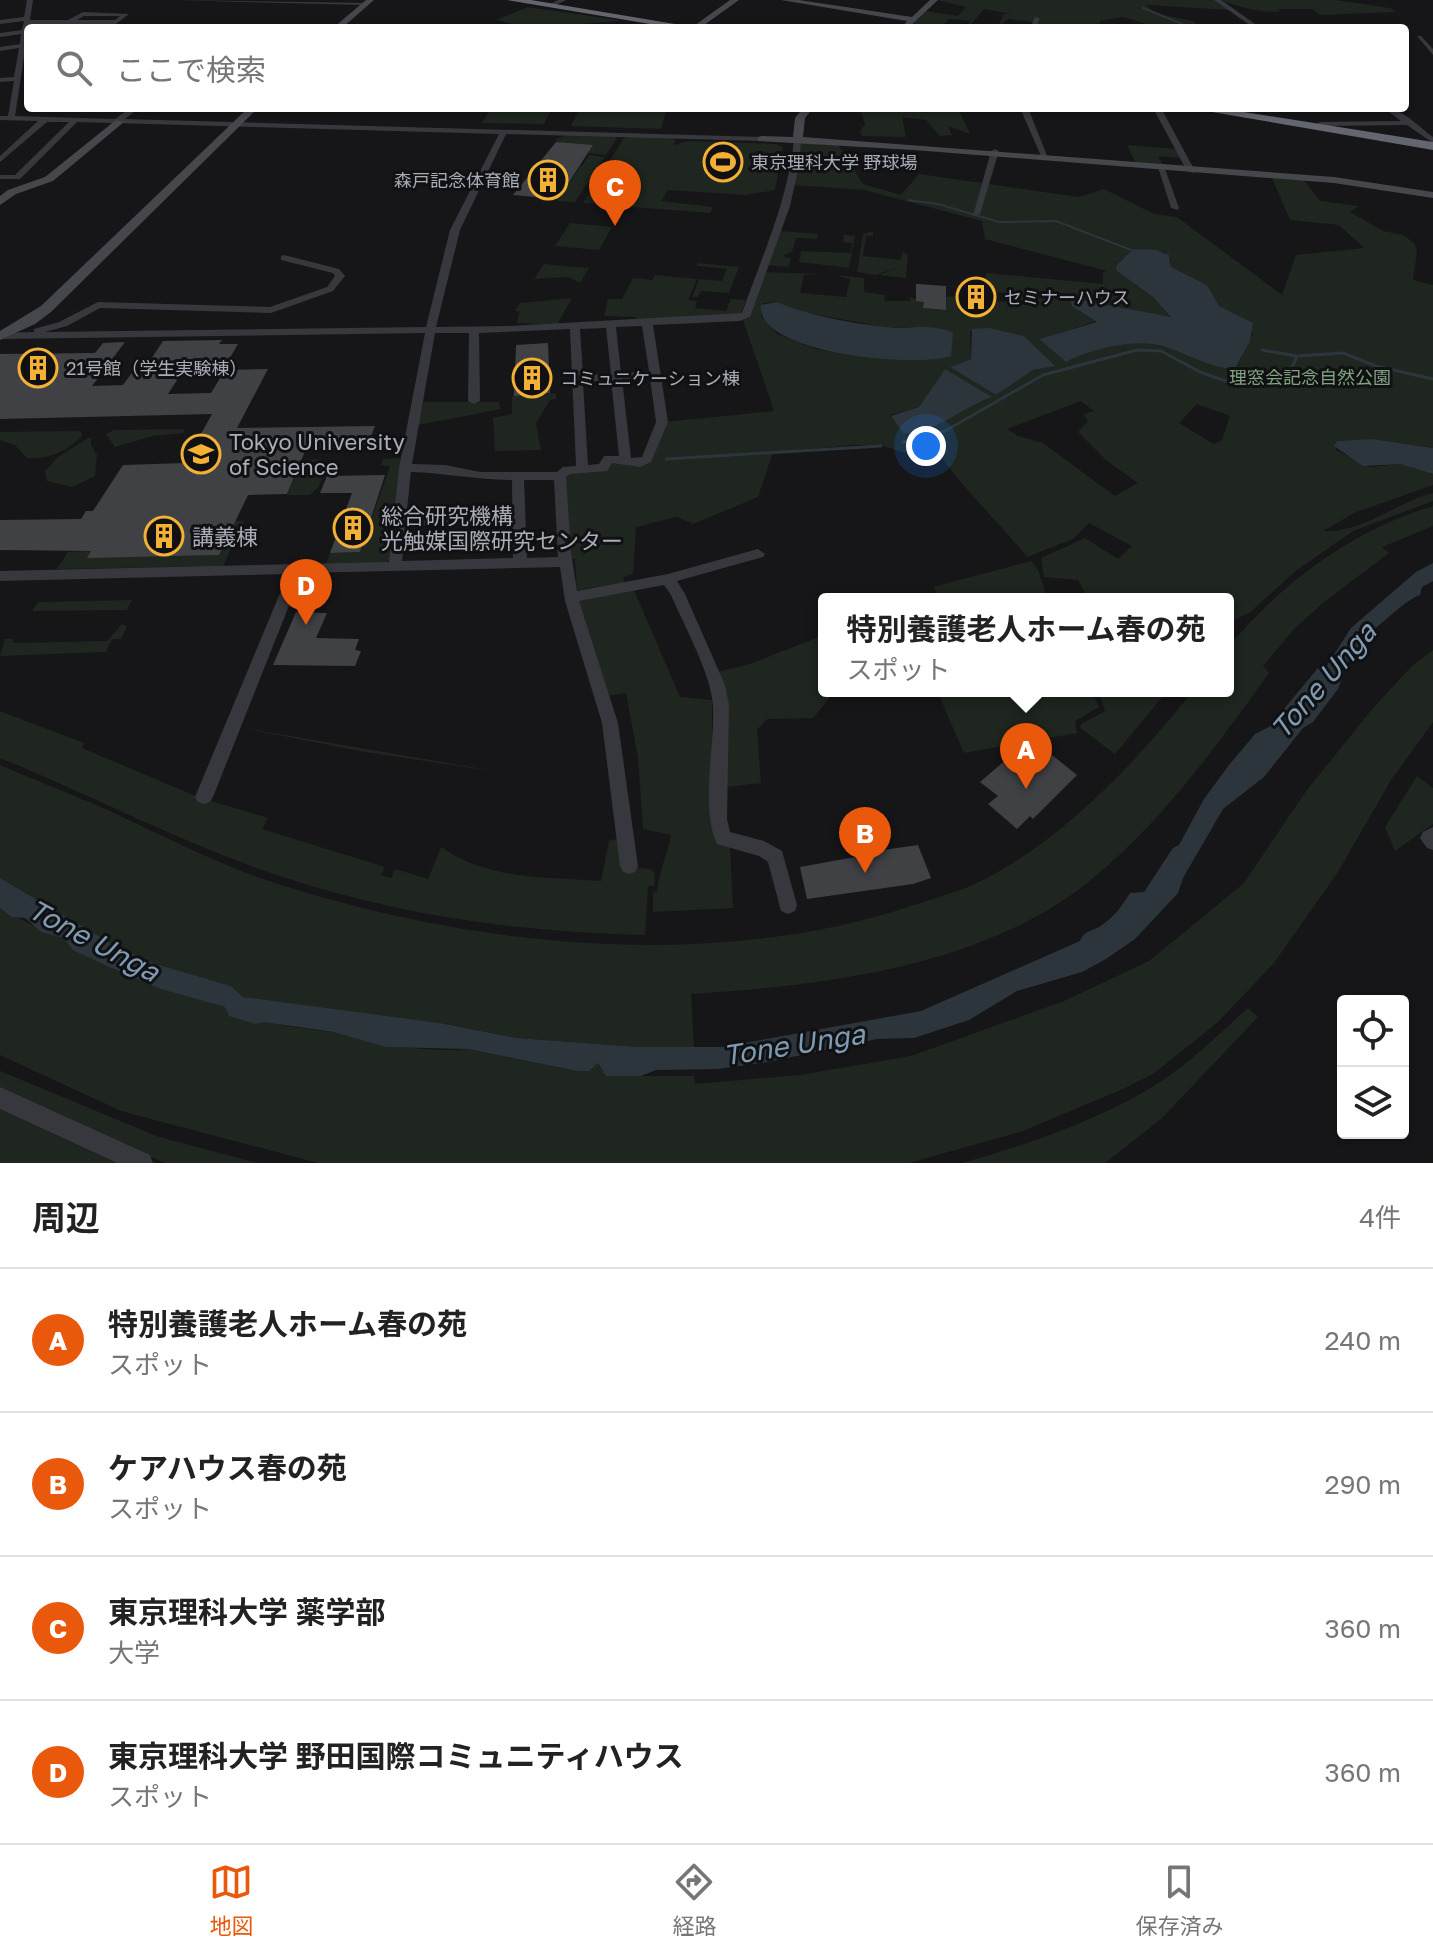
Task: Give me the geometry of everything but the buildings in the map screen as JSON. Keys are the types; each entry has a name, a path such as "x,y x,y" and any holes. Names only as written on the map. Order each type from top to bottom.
{"highway":[{"path":"496,0 651,24"},
{"path":"512,0 668,24"},
{"path":"1222,112 1433,143"},
{"path":"1240,112 1433,143"}],"street":[{"path":"25,24 30,0"},
{"path":"174,0 368,2"},
{"path":"550,6 563,0"},
{"path":"700,24 735,0"},
{"path":"785,0 914,20"},
{"path":"910,24 934,0"},
{"path":"1217,0 1252,24"},
{"path":"342,24 368,2"},
{"path":"59,24 116,22 126,14 83,14 69,22"},
{"path":"1035,24 1037,18"},
{"path":"0,22 24,31"},
{"path":"0,28 24,31"},
{"path":"0,35 24,31"},
{"path":"0,41 24,31"},
{"path":"0,49 24,31"},
{"path":"11,119 24,31"},
{"path":"1419,37 1433,53"},
{"path":"0,71 18,69"},
{"path":"0,80 16,79"},
{"path":"0,91 24,97"},
{"path":"0,101 14,95"},
{"path":"0,160 62,112"},
{"path":"0,177 17,177 78,121 93,112"},
{"path":"0,202 12,192 49,179 130,112"},
{"path":"184,124 197,112"},
{"path":"0,336 46,309 248,112"},
{"path":"0,336 474,330 740,318 746,315 797,163 800,118 805,112"},
{"path":"1026,112 1045,156"},
{"path":"1159,112 1191,171"},
{"path":"1394,112 1433,143"},
{"path":"0,118 798,140 995,151 1161,169 1298,177 1433,195"},
{"path":"1320,124 1433,126"},
{"path":"395,567 405,468 430,331 455,230 504,131"},
{"path":"976,214 995,151"},
{"path":"1161,169 1175,208"},
{"path":"18,334 63,324 98,305 271,310 330,289 340,276 336,271 312,269 295,258 284,258"},
{"path":"629,866 617,760 601,689 572,601 560,476 563,471 603,468 608,459 644,462 662,422 647,323"},
{"path":"611,325 625,460"},
{"path":"575,326 582,469"},
{"path":"474,330 474,401"},
{"path":"578,379 655,374"},
{"path":"405,468 445,469 480,476 560,476"},
{"path":"518,476 520,563"},
{"path":"399,524 447,519"},
{"path":"573,597 668,579 758,554"},
{"path":"0,576 566,562"},
{"path":"204,797 297,569"},
{"path":"668,579 678,594 717,685 721,705 718,819 723,838 764,849 776,857 788,905"},
{"path":"1433,835 1429,838 1433,842"},
{"path":"0,1098 142,1163"}],"green space":[{"path":"937,0 1215,0 1231,10 1146,5 1157,14 1196,24 1146,24 1123,17 1100,21 1099,24 1036,24 1040,18 1036,17 1034,22 1008,19 999,24 1004,14 1012,14 984,9 971,24 968,24 970,21 949,19 944,24 913,24 926,11 958,16 966,7"},
{"path":"1220,0 1335,0 1390,8 1396,12 1320,15 1313,9 1279,9 1267,12"},
{"path":"528,7 621,21 511,24 496,20"},
{"path":"489,112 550,112 544,124 482,123"},
{"path":"578,112 666,112 661,129 571,126"},
{"path":"854,112 960,112 970,134 948,126 952,135 940,136 926,120 902,117 906,137 862,136 860,131 865,124 861,113"},
{"path":"566,135 617,138 606,155 587,153 554,140"},
{"path":"624,138 669,138 675,140 674,145 689,141 776,144 783,147 775,190 745,195 668,190 661,201 713,207 710,213 583,203"},
{"name":"理窓会記念自然公園","path":"800,141 837,143 863,184 901,195 919,174 1079,197 1104,189 1154,214 1177,217 1282,295 1296,255 1364,248 1339,225 1290,220 1272,178 1303,179 1320,201 1359,206 1350,212 1383,231 1403,235 1414,243 1417,252 1413,280 1433,285 1433,448 1372,439 1337,441 1336,450 1370,467 1400,464 1433,474 1433,485 1354,513 1323,531 1351,528 1433,493 1433,501 1353,531 1297,570 1249,613 1234,620 1234,593 1085,593 1078,580 1044,577 1041,558 1085,538 1118,559 1132,546 1089,523 1073,539 1027,557 949,468 939,454 944,451 904,453 881,445 854,445 773,452 758,497 693,524 677,517 636,527 633,574 623,577 625,583 577,590 575,559 571,559 564,472 604,470 610,460 640,464 665,422 774,411 743,320 749,318 765,272 820,274 804,275 800,293 846,297 850,279 835,275 864,278 864,292 885,295 884,301 910,301 910,297 924,302 924,308 946,310 945,296 1004,302 1011,299 1004,293 937,285 986,289 986,273 1103,284 1103,272 1107,271 985,239 982,221 864,190 793,185 801,161","holes":["1133,249 1164,252 1171,259 1171,267 1207,285 1214,303 1253,333 1237,367 1220,367 1167,347 1147,343 1111,346 1066,362 1040,339 1097,321 1079,311 1171,317 1153,297 1117,271","777,302 801,312 885,327 942,328 886,359 816,349 777,334 761,316 763,303","970,331 1054,366 1033,370 996,395 950,367 971,359","945,369 991,397 928,428 905,435 891,415 919,407","1081,401 1094,411 1083,414 1088,421 1078,432 1107,461 1138,483 1115,496 1043,443 1018,436 1007,429","1197,404 1230,416 1222,440 1214,444 1179,423"]},
{"path":"1127,145 1176,149 1182,158 1158,156 1164,167 1137,165"},
{"path":"589,155 605,157 575,202 557,201 580,167 557,165 582,166"},
{"path":"570,223 612,227 599,250 555,246"},
{"path":"873,232 873,236 866,236 863,256 900,260 903,252 908,255 906,278 879,275 901,266 876,275 857,272 863,234"},
{"path":"778,233 818,234 817,239 796,238 792,252 782,256 791,258 788,267 767,265"},
{"path":"844,235 855,236 849,268 799,262 801,251 851,253 852,243 843,242"},
{"path":"698,263 739,267 729,293 701,291 698,297 692,297 699,279 722,281 727,269 697,266"},
{"path":"544,264 589,268 580,283 568,277 534,279"},
{"path":"655,275 697,279 688,300 697,301 695,308 726,311 731,299 746,300 741,314 639,321 634,317 604,316 608,299 622,299 633,278 652,280"},
{"path":"572,298 557,325 517,323 519,313 523,312 515,311 520,303"},
{"path":"556,393 556,399 550,400 536,423 541,450 495,451 493,418 512,414 512,396"},
{"path":"423,402 499,402 501,409 418,425"},
{"path":"185,429 183,433 153,436 115,447 106,434 114,430"},
{"path":"81,431 82,436 70,446 42,458 27,458 15,445 0,440 0,432"},
{"path":"91,438 97,455 95,476 72,487 47,481 45,471 58,457"},
{"path":"401,458 390,560 385,563 326,564 330,553 360,552 390,466 381,465 383,459"},
{"path":"321,459 318,466 327,466 319,486 310,495 287,495 302,460"},
{"path":"1433,506 1433,526 1382,547 1389,553 1294,629 1263,666 1269,673 1185,784 1139,836 1087,883 1045,912 999,935 950,953 845,978 691,994 694,1047 639,1047 517,1038 440,1023 243,997 231,986 156,964 114,945 0,878 0,765 255,876 354,906 432,923 512,936 594,943 675,945 756,939 835,927 967,887 1044,841 1124,770 1188,697 1234,697 1234,640 1295,580 1347,544"},
{"path":"235,521 244,521 223,566 57,569 68,552 91,551 88,557 218,555"},
{"path":"1031,561 1038,570 1046,593 936,593 933,587"},
{"path":"634,590 680,697 712,700 712,819 717,844 730,847 733,908 653,912 653,893 657,892 671,835 643,829 638,758 626,693 608,696 577,600"},
{"path":"132,600 127,610 32,611 38,602"},
{"path":"122,624 127,626 121,639 112,639 106,652 0,656 5,639 14,639 13,643 107,641"},
{"path":"818,637 818,697 830,697 813,718 767,719 757,730 761,783 726,787 717,672 750,664"},
{"path":"1433,650 1433,722 1391,780 1338,872 1274,963 1217,1023 1153,1074 1023,1131 909,1163 318,1163 121,1111 0,1055 0,908 39,929 64,938 92,959 164,988 226,1007 229,1013 387,1046 468,1049 577,1071 598,1063 607,1076 694,1076 695,1084 800,1075 911,1056 1064,1001 1149,961 1243,884 1307,790 1373,708 1412,666"},
{"path":"940,697 1095,697 1099,707 1075,721 1077,733 964,753"},
{"path":"1100,697 1162,697 1115,754 1080,728 1081,724 1105,711"},
{"path":"0,711 84,743 82,748 198,797 268,818 262,829 385,867 381,875 391,878 395,869 428,879 441,847 478,866 498,871 601,881 609,841 617,839 621,866 651,869 655,874 654,886 648,886 645,935 550,930 457,919 365,900 274,874 205,848 0,758"},
{"path":"238,727 506,773 365,752"},
{"path":"1417,776 1433,788 1433,824 1395,851 1385,827"},
{"path":"1248,1008 1258,1017 1161,1119 1105,1163 962,1163 1066,1129 1140,1094 1207,1046"},
{"path":"0,1071 159,1137 258,1163 165,1163 0,1089"},
{"path":"0,1109 116,1163 0,1163"}],"water":[{"path":"1133,249 1156,250 1169,255 1171,267 1207,285 1219,306 1253,323 1250,341 1236,367 1220,367 1167,347 1147,344 1111,347 1066,362 1039,339 1097,322 1072,306 1071,301 1075,299 1171,317 1153,297 1117,271 1116,266"},
{"path":"777,302 816,315 858,323 945,330 953,333 951,356 907,360 875,358 810,346 784,335 766,322 761,305"},
{"path":"989,328 1024,336 1055,366 1033,370 996,395 950,367 971,359 972,329"},
{"path":"945,369 992,397 927,429 904,434 891,416 919,407"},
{"path":"1372,439 1433,448 1433,474 1400,464 1363,466 1334,446 1337,441"},
{"name":"Tone Unga","path":"1433,563 1433,581 1422,587 1420,595 1372,631 1369,641 1358,647 1349,660 1338,689 1313,722 1303,728 1264,777 1223,809 1183,878 1178,893 1135,939 1082,972 1017,991 969,1020 914,1038 877,1039 768,1062 718,1069 656,1070 641,1076 606,1076 598,1063 589,1071 577,1071 468,1049 385,1047 334,1032 263,1022 256,1024 229,1016 225,1007 158,988 109,967 73,950 64,938 41,932 25,918 12,917 0,908 0,878 114,945 156,964 231,986 243,997 440,1023 517,1038 639,1047 722,1047 921,1011 1080,941 1110,918 1130,893 1144,892 1173,848 1179,845 1204,799 1255,734 1269,727 1318,668 1326,667 1351,628 1416,572"}],"waterway":[{"path":"1143,8 1182,24"},
{"path":"908,200 938,204 999,222 1056,221 1131,250"},
{"path":"903,442 945,431 1043,375 1137,350 1161,351 1200,372 1231,383"},
{"path":"1262,350 1297,356"},
{"path":"1297,356 1343,353 1376,366 1433,379"},
{"path":"1245,385 1277,381 1289,372 1297,356"},
{"path":"666,459 881,446"}],"place":[{"name":"東京理科大学 野球場","path":"723,162"},
{"name":"森戸記念体育館","path":"548,180"},
{"name":"東京理科大学 薬学部","path":"615,226"},
{"name":"セミナーハウス","path":"976,297"},
{"name":"21号館（学生実験棟）","path":"38,368"},
{"name":"コミュニケーション棟","path":"532,378"},
{"name":"Tokyo University of Science","path":"201,454"},
{"name":"総合研究機構 光触媒国際研究センター","path":"353,528"},
{"name":"講義棟","path":"164,536"},
{"name":"東京理科大学 野田国際コミュニティハウス","path":"306,625"},
{"name":"特別養護老人ホーム春の苑","path":"1026,789"},
{"name":"ケアハウス春の苑","path":"865,873"}]}
